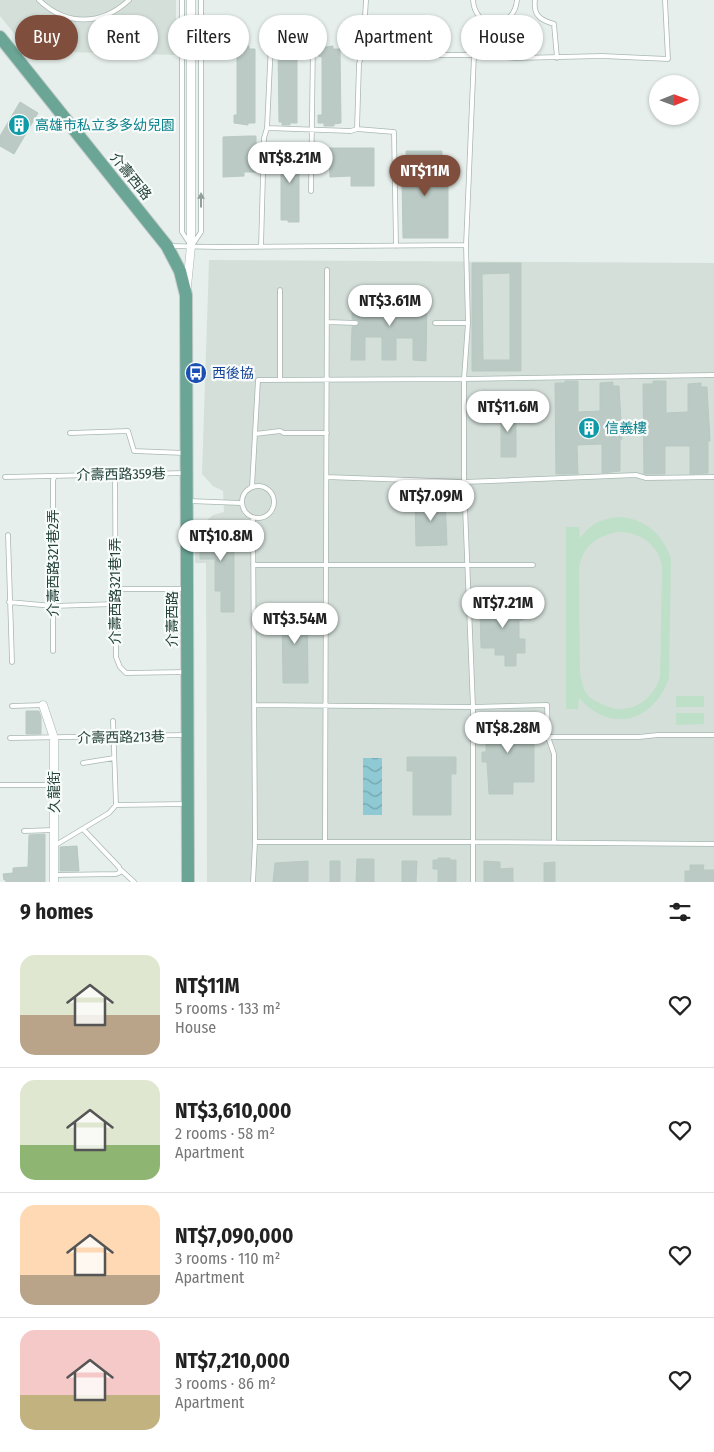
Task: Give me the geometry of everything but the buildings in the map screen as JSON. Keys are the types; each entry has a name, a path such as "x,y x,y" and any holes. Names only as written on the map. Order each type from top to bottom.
{"main road":[{"name":"介壽西路","path":"0,37 167,246 180,271 186,295 188,882"}],"street":[{"name":"介壽西路","path":"191,0 191,15"},
{"name":"介壽西路","path":"186,295 191,246 192,60"},
{"name":"久龍街","path":"43,705 54,738 54,878"}],"lane":[{"path":"39,0 49,9 66,17 86,20 104,17 120,8 129,0"},
{"name":"介壽西路","path":"182,0 182,15"},
{"name":"介壽西路","path":"201,0 201,15"},
{"path":"365,15 366,0"},
{"path":"473,0 477,15"},
{"path":"512,15 517,0"},
{"path":"535,0 535,13 538,17 554,24 557,58"},
{"path":"543,58 602,56 668,59 665,0"},
{"path":"261,247 264,138 267,128 271,43 274,41 313,43 311,191"},
{"name":"介壽西路","path":"182,60 182,232 191,246 201,232 201,60"},
{"path":"357,129 360,60"},
{"path":"473,882 473,706 464,482 464,379 468,323 466,245 474,60"},
{"path":"182,96 201,96"},
{"path":"267,128 351,131 357,129 394,132 396,246"},
{"path":"182,140 201,140"},
{"path":"182,184 201,184"},
{"path":"167,246 466,245"},
{"path":"325,842 327,270"},
{"path":"280,290 280,380"},
{"path":"327,322 356,323"},
{"path":"436,323 468,323"},
{"path":"252,487 258,380 714,375"},
{"path":"255,434 280,431 284,433 327,434"},
{"path":"70,433 128,432 134,451 186,453"},
{"name":"介壽西路359巷","path":"5,477 186,472"},
{"name":"介壽西路321巷1弄","path":"115,474 116,656 123,671 130,674 187,672"},
{"path":"326,477 464,482 636,475 646,478 714,477"},
{"name":"介壽西路321巷2弄","path":"53,651 53,480 55,476"},
{"path":"258,486 268,489 272,494 274,505 269,514 264,517 253,518 245,512 241,503 244,493 252,487 258,486"},
{"path":"186,501 241,503"},
{"path":"253,518 254,882"},
{"path":"8,535 12,662"},
{"path":"253,565 533,565"},
{"path":"115,589 187,589"},
{"path":"9,602 53,606 115,604"},
{"path":"254,704 473,706 547,704 548,737 554,754 554,842"},
{"path":"12,706 43,705"},
{"path":"113,720 116,805"},
{"name":"介壽西路213巷","path":"10,738 187,735"},
{"path":"548,737 714,735"},
{"path":"83,763 114,758"},
{"path":"0,785 54,785"},
{"path":"54,846 109,812 116,805 187,804"},
{"path":"83,829 134,882"},
{"path":"24,831 54,830"},
{"path":"255,842 714,844"},
{"path":"54,878 116,874 121,872 121,870"}],"shaded area":[{"path":"0,0 176,0 176,15 168,15 168,55 158,55 158,15 88,15 88,53 78,52 78,15 15,15 15,35 0,16"},
{"path":"209,260 714,263 714,882 207,882 206,563 195,563 195,531 213,515 224,512 223,491 213,486 202,474"}],"green space":[{"path":"612,518 628,518 645,524 658,535 668,550 671,559 669,678 662,693 653,705 642,713 630,718 617,719 604,716 591,709 579,698 578,709 566,709 566,527 579,527 580,538 596,523","holes":["624,532 640,537 652,545 660,558 662,566 660,677 651,694 644,700 637,705 620,709 611,708 593,700 586,693 583,685 580,671 579,568 581,560 591,544 609,534"]},
{"path":"676,696 704,696 704,707 676,707"},
{"path":"676,713 704,713 704,724 676,725"}],"water":[{"path":"363,758 382,758 382,815 363,815"}],"place":[{"name":"高雄市私立多多幼兒園","path":"19,125"},
{"name":"西後協","path":"196,373"},
{"name":"信義樓","path":"589,428"}]}
